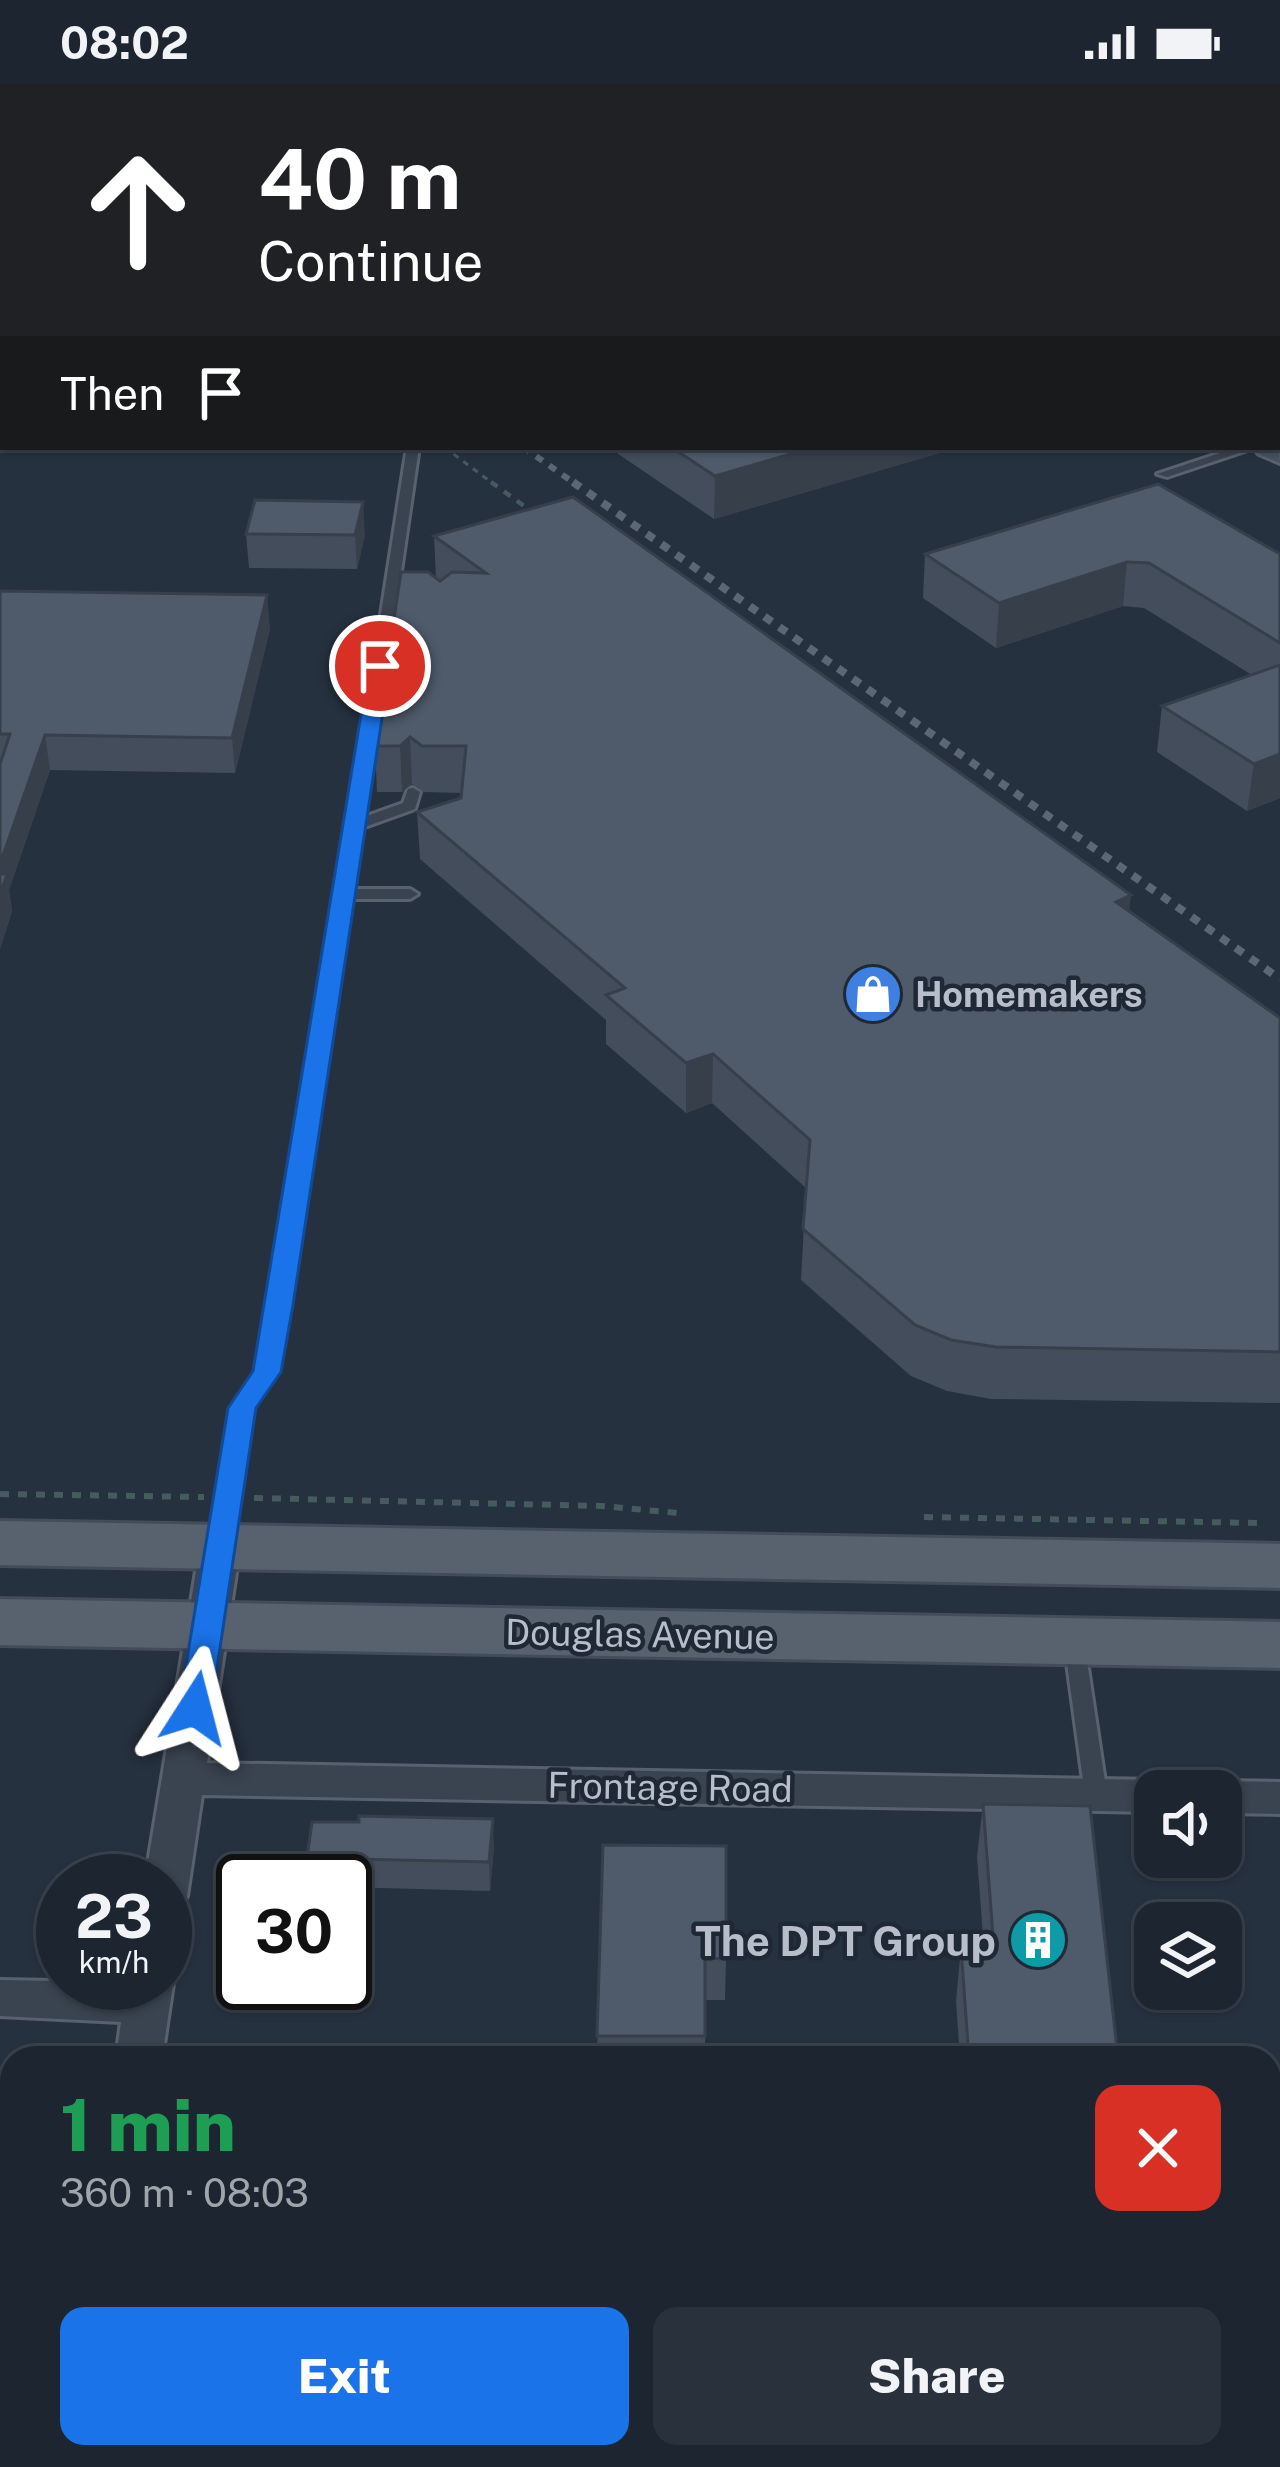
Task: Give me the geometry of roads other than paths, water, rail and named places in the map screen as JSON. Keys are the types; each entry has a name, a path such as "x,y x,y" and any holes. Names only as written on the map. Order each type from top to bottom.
{"main road":[{"path":"0,1543 224,1522 1280,1565"},
{"name":"Douglas Avenue","path":"0,1622 1280,1645"}],"street":[{"path":"172,1854 224,1522"},
{"name":"Frontage Road","path":"184,1779 1134,1796"},
{"path":"1242,1797 1280,1798"},
{"path":"0,1998 36,1997"},
{"path":"141,2046 146,2010"}],"lane":[{"path":"384,640 413,450"},
{"path":"1163,474 1241,450"},
{"path":"391,600 411,600"},
{"path":"224,1522 242,1408 267,1372 380,666"},
{"path":"356,825 410,806 413,792"},
{"path":"345,894 410,894"},
{"path":"1074,1641 1096,1795"}],"railway":[{"path":"527,450 577,485"},
{"path":"573,482 1280,979"}],"place":[{"name":"Homemakers","path":"873,994"},
{"name":"The DPT Group","path":"1038,1940"}]}
